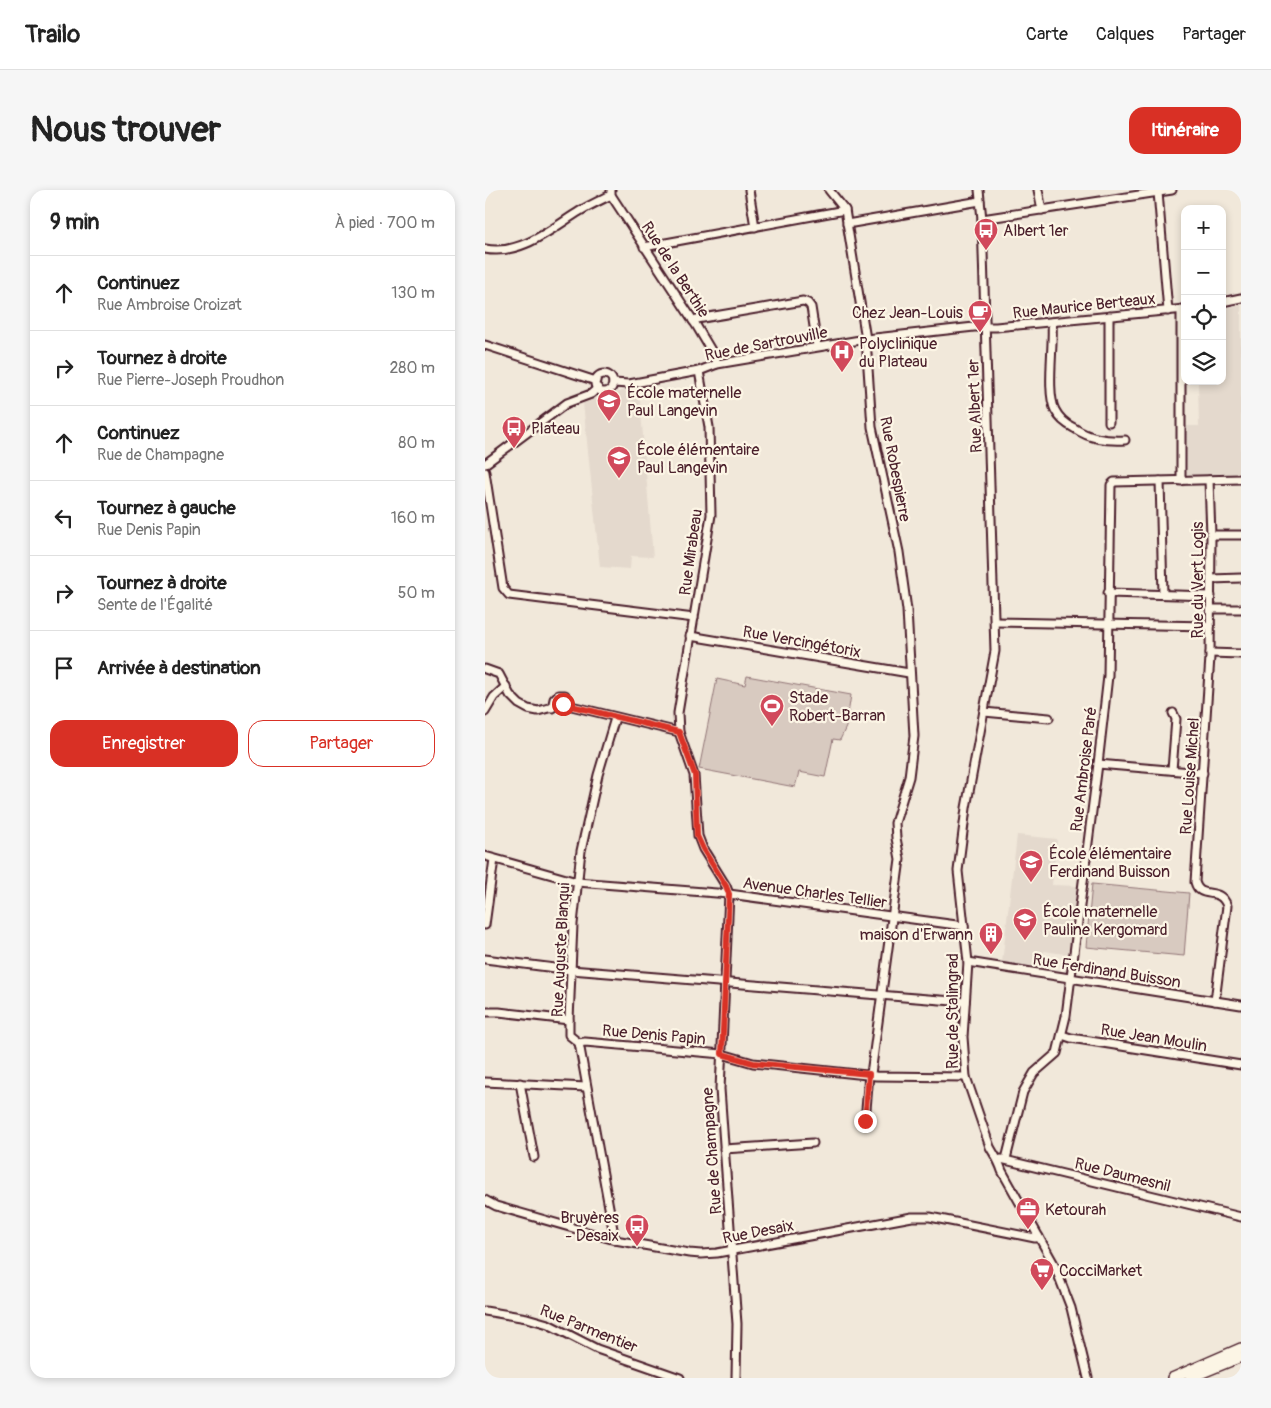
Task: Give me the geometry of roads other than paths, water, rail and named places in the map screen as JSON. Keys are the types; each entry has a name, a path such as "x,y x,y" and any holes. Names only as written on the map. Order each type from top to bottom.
{"main road":[{"path":"1172,1378 1241,1348"},
{"path":"1190,1378 1241,1356"}],"street":[{"path":"749,190 755,227"},
{"path":"644,246 845,210 829,190"},
{"name":"Rue Albert 1er","path":"979,190 982,219 995,622"},
{"path":"1039,190 1042,210"},
{"path":"982,219 1172,190"},
{"path":"1158,192 1168,311"},
{"path":"485,249 492,250 512,247 537,238 611,193"},
{"name":"Rue de la Berthie","path":"611,193 693,321 715,357 717,364"},
{"path":"847,224 980,201"},
{"name":"Rue Robespierre","path":"845,210 866,339 872,427 899,552 907,610 914,736 909,777 895,823 900,859 865,1121"},
{"path":"1226,301 1241,298"},
{"path":"693,321 803,301 811,307 817,346"},
{"name":"Rue Maurice Berteaux","path":"985,328 1181,309"},
{"path":"1109,316 1109,422"},
{"path":"1052,322 1052,390 1055,409 1065,422 1089,437 1105,441 1125,440"},
{"name":"Rue de Sartrouville","path":"613,383 629,384 699,371 717,364 817,346 974,326 985,328"},
{"path":"1181,481 1183,340"},
{"path":"485,345 597,385 606,391 611,388 613,383 611,377 607,374 601,375 597,385 591,394 567,403 485,464"},
{"name":"Rue Mirabeau","path":"679,732 678,713 711,515 709,427 699,371"},
{"path":"485,472 503,588 509,596 694,618"},
{"path":"1163,594 1160,482 1241,479"},
{"name":"Rue du Vert Logis","path":"1209,480 1211,535 1209,681"},
{"name":"Rue Ambroise Paré","path":"1002,1159 1023,1092 1034,1073 1057,1053 1062,1035 1071,978 1108,676 1107,623 1111,485 1114,482 1160,482"},
{"path":"1211,535 1241,535"},
{"path":"1211,579 1241,578"},
{"path":"1108,593 1211,596"},
{"path":"1210,609 1241,609"},
{"path":"995,622 1210,626"},
{"name":"Rue de Stalingrad","path":"995,622 995,651 960,844 958,871 968,962 963,1037 966,1077 991,1147 995,1156 1002,1159 1002,1171 1054,1264 1067,1298 1088,1378"},
{"name":"Rue Vercingétorix","path":"690,636 909,673"},
{"path":"1210,653 1241,654"},
{"path":"485,669 499,674 510,695 519,704 528,709 552,708 563,704 679,732 695,775 697,836 729,894"},
{"name":"Rue Louise Michel","path":"1209,681 1195,882 1201,892 1221,896 1227,906 1215,1001"},
{"path":"485,712 494,697 505,686"},
{"path":"552,708 554,699 558,695 565,694"},
{"path":"984,712 1049,718"},
{"path":"1172,770 1176,719 1173,713"},
{"name":"Rue Auguste Blanqui","path":"615,718 598,775 581,851 577,882 569,1020 569,1035 579,1043 615,1240"},
{"path":"1098,764 1203,773"},
{"name":"Avenue Charles Tellier","path":"485,856 577,882 729,894 964,926"},
{"path":"485,925 495,859"},
{"name":"Rue de Champagne","path":"729,894 719,1089 737,1324 735,1378"},
{"path":"485,960 571,970 965,1002"},
{"name":"Rue Ferdinand Buisson","path":"968,962 1241,1005"},
{"path":"485,1012 569,1020"},
{"name":"Rue Jean Moulin","path":"1062,1035 1241,1065"},
{"name":"Rue Denis Papin","path":"579,1043 602,1043 722,1055 753,1063 870,1074 966,1077"},
{"path":"485,1082 586,1087"},
{"path":"520,1083 534,1157"},
{"path":"724,1149 813,1144"},
{"name":"Rue Daumesnil","path":"1002,1159 1241,1217"},
{"name":"Rue Desaix","path":"485,1200 496,1206 615,1240 701,1254 715,1254 912,1217 930,1217 1039,1238"},
{"name":"Rue Parmentier","path":"485,1311 527,1318 548,1324 597,1349 680,1378"}],"place":[{"name":"Albert 1er","path":"986,251"},
{"name":"Chez Jean-Louis","path":"980,333"},
{"name":"Polyclinique du Plateau","path":"842,373"},
{"name":"École maternelle Paul Langevin","path":"609,422"},
{"name":"Plateau","path":"514,449"},
{"name":"École élémentaire Paul Langevin","path":"619,479"},
{"name":"Stade Robert-Barran","path":"772,727"},
{"name":"École élémentaire Ferdinand Buisson","path":"1031,883"},
{"name":"École maternelle Pauline Kergomard","path":"1025,941"},
{"name":"maison d'Erwann","path":"991,955"},
{"name":"Ketourah","path":"1028,1230"},
{"name":"Bruyères - Desaix","path":"637,1247"},
{"name":"CocciMarket","path":"1042,1291"}]}
